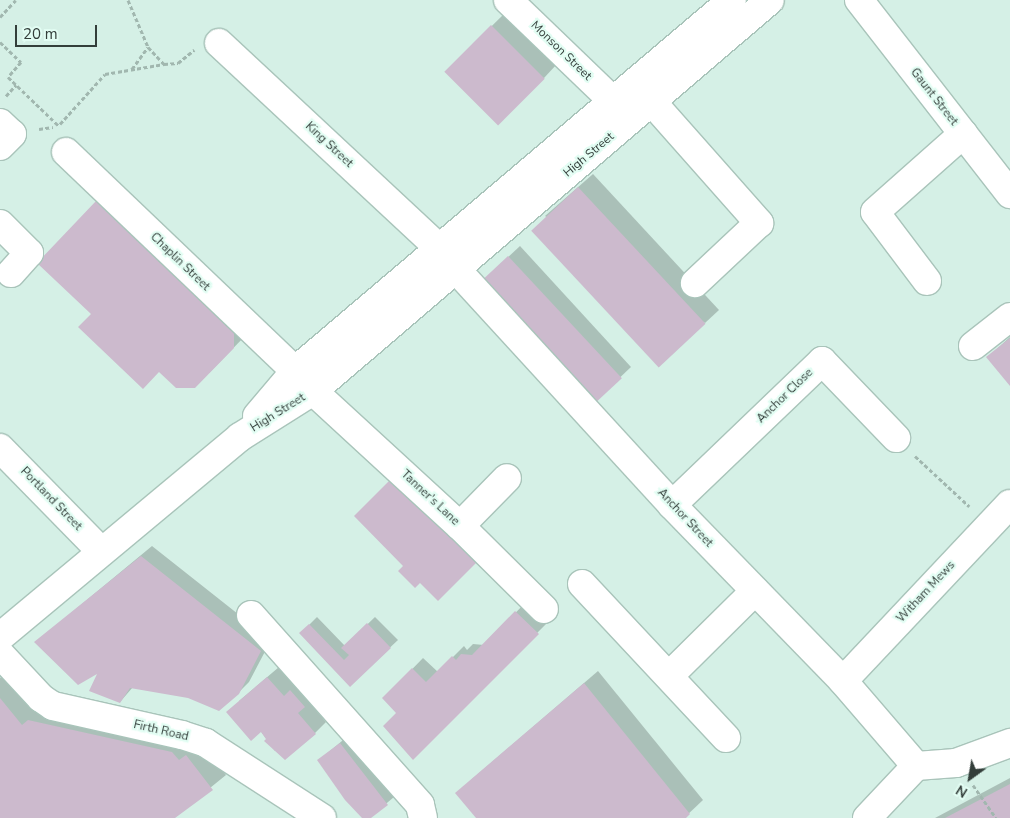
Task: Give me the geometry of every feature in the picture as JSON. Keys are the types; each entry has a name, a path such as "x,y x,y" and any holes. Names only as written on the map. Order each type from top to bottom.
{"street":[{"name":"Monson Street","path":"508,0 614,102"},
{"name":"High Street","path":"0,637 240,437 447,258 614,102 732,0"},
{"name":"High Street","path":"447,258 652,102 770,0"},
{"name":"Gaunt Street","path":"859,0 1010,194"},
{"name":"King Street","path":"219,43 447,258"},
{"path":"652,102 759,223 695,283"},
{"path":"927,281 874,212 963,134"},
{"name":"Chaplin Street","path":"66,152 304,381"},
{"path":"0,224 29,253 11,273"},
{"name":"Anchor Street","path":"447,258 672,505 843,681 916,766"},
{"path":"973,346 1010,317"},
{"name":"Anchor Close","path":"672,505 822,361 896,438"},
{"name":"Tanner's Lane","path":"304,381 460,526 544,609"},
{"name":"Portland Street","path":"0,448 101,551"},
{"path":"460,526 507,478"},
{"name":"Witham Mews","path":"843,681 1010,504"},
{"path":"582,584 726,738"},
{"path":"669,676 755,592"},
{"path":"251,615 420,805 423,818"},
{"name":"Firth Road","path":"0,654 52,706 206,743 322,818"},
{"path":"866,818 916,766 956,762 1010,743"}],"path":[{"path":"0,17 16,0"},
{"path":"128,0 148,47 164,64"},
{"path":"0,42 21,62 8,77 58,126 66,152"},
{"path":"4,134 58,126 105,74 178,63 204,42 219,43"},
{"path":"132,69 148,47"},
{"path":"0,101 16,86"},
{"path":"896,438 990,526"},
{"path":"956,762 996,818"}],"building":[{"path":"491,25 545,79 498,125 444,72"},
{"path":"578,187 706,324 659,367 531,231"},
{"path":"96,201 234,330 234,348 195,388 176,388 159,372 143,389 78,327 91,314 37,263"},
{"path":"508,256 622,378 591,407 477,285"},
{"path":"1010,338 1010,386 986,357"},
{"path":"394,476 478,561 438,601 420,583 415,588 398,571 403,566 354,516"},
{"path":"141,556 261,651 239,694 219,711 188,698 130,688 120,703 89,691 97,674 78,685 34,642"},
{"path":"515,611 539,634 413,760 383,726 396,713 382,698 412,668 426,682 452,656 456,660 461,654 472,655"},
{"path":"367,623 391,648 350,687 299,633 309,624 344,660 349,655 341,648"},
{"path":"267,677 284,696 290,690 305,707 298,713 316,734 285,760 264,741 266,739 261,732 251,741 226,712"},
{"path":"584,683 690,814 686,818 476,818 455,793"},
{"path":"0,698 22,725 28,720 172,752 179,760 186,755 213,790 175,818 0,818"},
{"path":"340,743 388,805 371,818 362,818 345,800 317,760"},
{"path":"1010,784 1010,818 945,818"}]}
